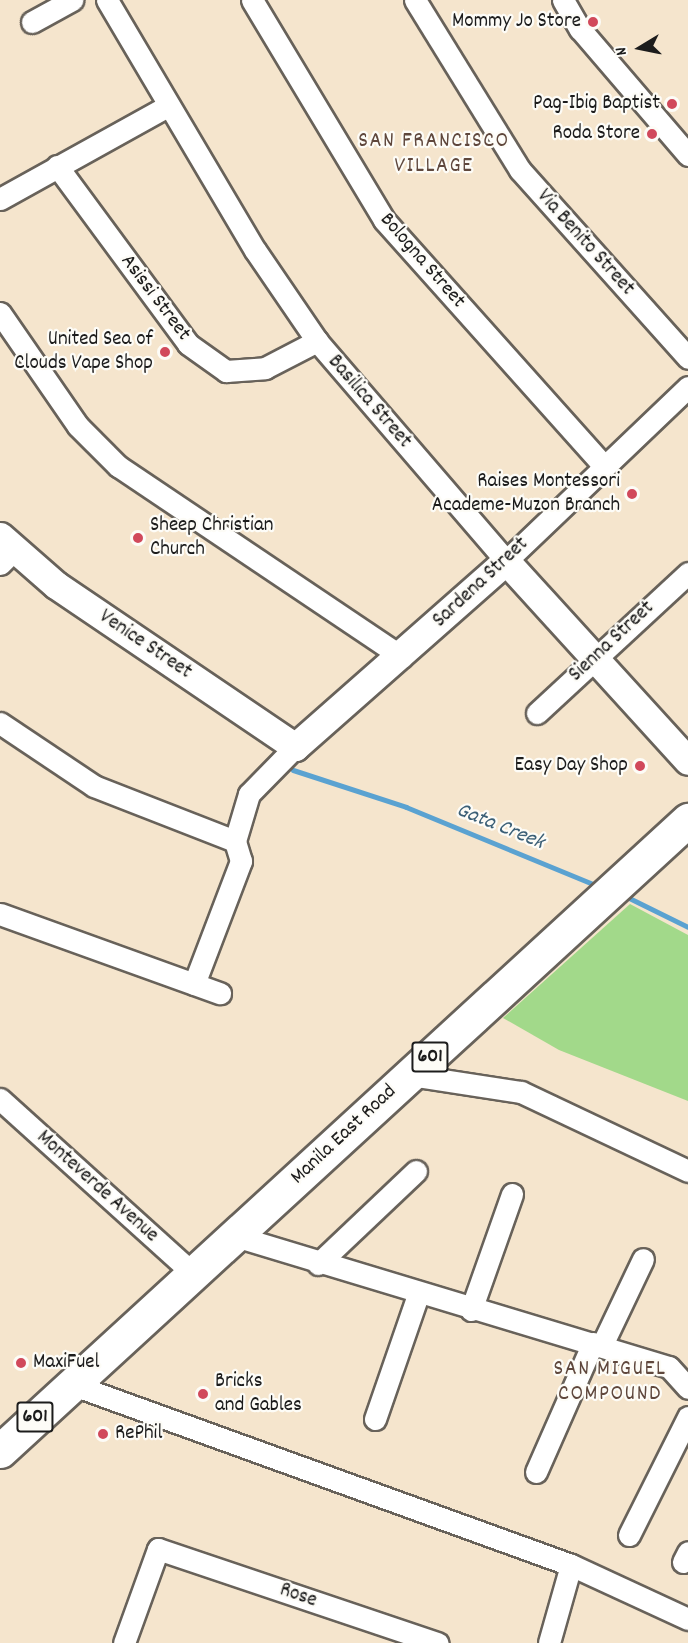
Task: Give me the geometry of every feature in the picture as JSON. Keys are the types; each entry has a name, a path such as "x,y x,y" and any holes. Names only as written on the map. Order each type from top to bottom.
{"main road":[{"name":"Manila East Road","path":"0,1451 688,820"}],"street":[{"path":"32,22 72,0"},
{"name":"Basilica Street","path":"107,0 168,106 317,341 506,561 688,761"},
{"name":"Bologna Street","path":"252,0 384,220 605,467"},
{"name":"Via Benito Street","path":"415,0 520,170 688,358"},
{"path":"563,0 580,29 688,154"},
{"path":"0,199 168,106"},
{"name":"Asissi Street","path":"57,166 188,344 226,371 265,368 317,341"},
{"path":"0,313 78,426 118,466 402,657"},
{"name":"Sardena Street","path":"295,747 402,657 688,387"},
{"name":"Venice Street","path":"5,550 295,747"},
{"name":"Sienna Street","path":"537,713 688,573"},
{"path":"0,723 94,786 235,841"},
{"path":"194,984 241,861 235,841 249,794 295,747"},
{"path":"0,914 220,993"},
{"path":"410,1075 521,1092 688,1170"},
{"name":"Monteverde Avenue","path":"0,1099 194,1274"},
{"path":"318,1264 416,1172"},
{"path":"471,1310 512,1194"},
{"path":"235,1236 418,1295 597,1344 669,1368 688,1388"},
{"path":"536,1472 597,1344 642,1259"},
{"path":"375,1419 418,1295"},
{"path":"71,1384 571,1565 688,1619"},
{"path":"629,1535 688,1417"},
{"name":"Rose","path":"124,1643 158,1549 438,1643"},
{"path":"549,1643 571,1565"}],"green space":[{"path":"630,904 688,935 688,1101 559,1050 503,1018"}],"waterway":[{"name":"Gata Creek","path":"293,770 406,807 600,887"},
{"name":"Gata Creek","path":"623,895 688,927"}],"place":[{"name":"Mommy Jo Store","path":"593,22"},
{"name":"Pag-Ibig Baptist","path":"672,104"},
{"name":"Roda Store","path":"652,134"},
{"name":"United Sea of Clouds Vape Shop","path":"165,352"},
{"name":"Raises Montessori Academe-Muzon Branch","path":"632,494"},
{"name":"Sheep Christian Church","path":"138,538"},
{"name":"Easy Day Shop","path":"640,766"},
{"name":"MaxiFuel","path":"21,1363"},
{"name":"Bricks and Gables","path":"203,1394"},
{"name":"RePhil","path":"103,1434"}],"district":[{"name":"SAN FRANCISCO VILLAGE","path":"434,154"},
{"name":"SAN MIGUEL COMPOUND","path":"610,1382"}]}
